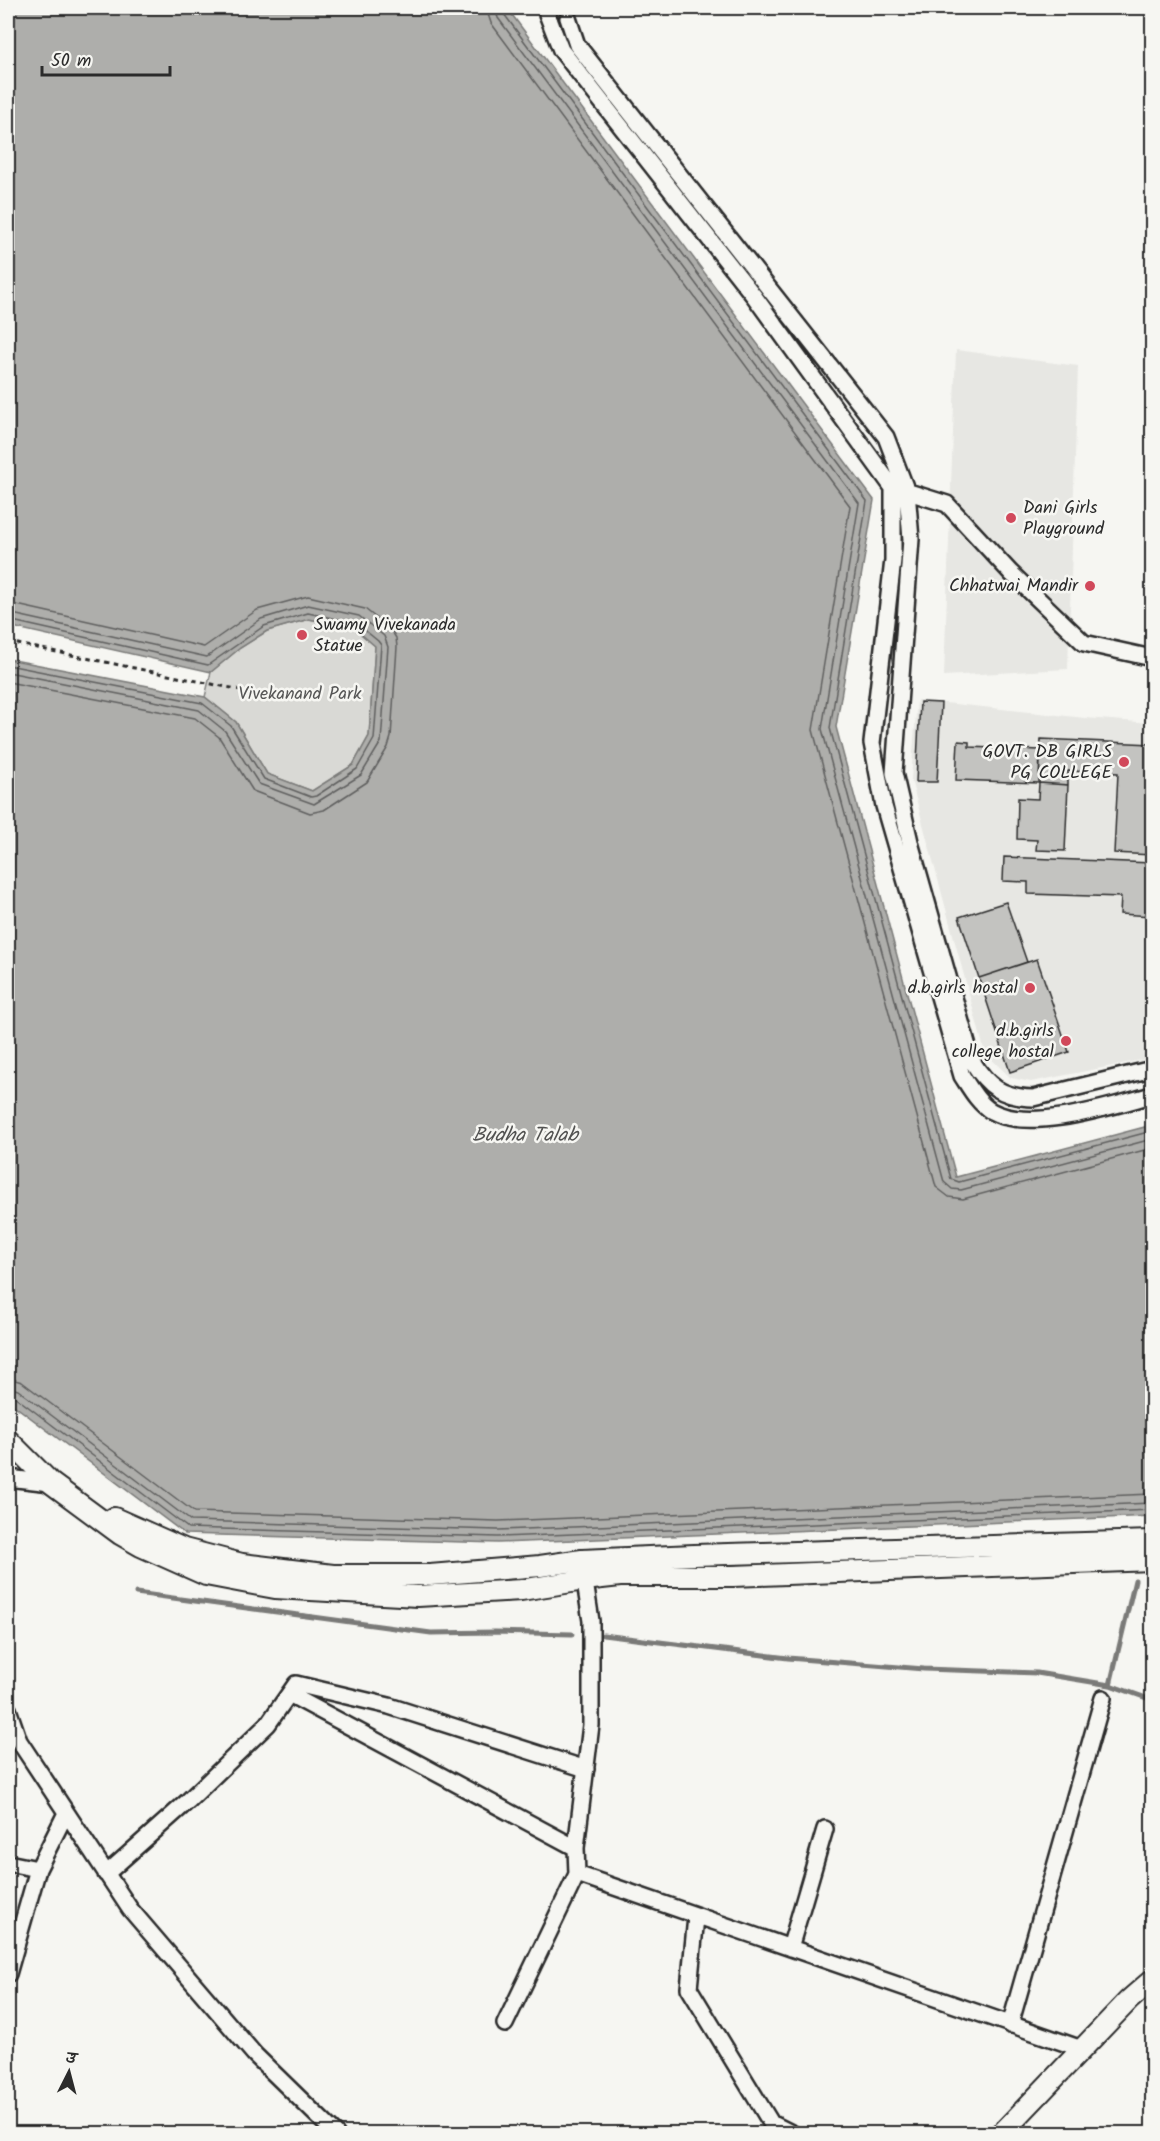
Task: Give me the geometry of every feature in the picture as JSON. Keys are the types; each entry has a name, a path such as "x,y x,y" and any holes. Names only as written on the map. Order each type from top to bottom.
{"street":[{"path":"547,14 561,50 754,296 900,490 947,504 1011,573 1084,643 1152,658"},
{"path":"568,18 577,45 886,437 911,539 894,773 911,846 972,1061 982,1076 995,1088 1014,1098 1033,1098 1152,1069"},
{"path":"900,490 872,743 884,806 962,1076 978,1100 990,1110 1011,1119 1041,1119 1086,1112 1152,1095"},
{"path":"8,1440 59,1488 112,1518 184,1549 242,1564 333,1575 430,1575 540,1566 620,1576 733,1576 1152,1560"},
{"path":"8,1478 59,1488"},
{"path":"583,1570 907,1547 1152,1541"},
{"path":"505,2024 577,1874 576,1848 591,1725 591,1622 583,1570"},
{"path":"106,1874 188,1801 268,1724 296,1684 390,1706 586,1769"},
{"path":"289,1694 576,1848"},
{"path":"1010,2025 1103,1698"},
{"path":"8,1708 11,1725 19,1741 130,1909 255,2055 336,2133"},
{"path":"8,1974 38,1869 66,1813"},
{"path":"790,1948 825,1829"},
{"path":"8,1863 38,1869"},
{"path":"577,1874 1082,2049"},
{"path":"696,1917 689,1988 771,2123 793,2133"},
{"path":"1001,2133 1152,1980"}],"path":[{"path":"8,642 241,690"}],"shaded area":[{"name":"Dani Girls Playground","path":"956,350 1078,366 1068,669 944,676"},
{"path":"917,700 1152,723 1152,1058 1031,1082 1011,1078 985,1053 911,780"}],"green space":[{"name":"Vivekanand Park","path":"309,619 354,628 375,646 369,736 353,765 312,791 267,774 236,722 205,697 211,672 240,648 267,631"}],"water":[{"name":"Budha Talab","path":"8,8 507,8 874,500 836,727 956,1177 1152,1125 1152,1516 498,1543 185,1534 11,1403 8,1396 8,659 205,697 236,722 267,774 312,791 353,765 369,736 375,646 354,628 309,619 267,631 240,648 211,672 8,626"}],"building":[{"path":"920,702 941,703 937,782 916,782"},
{"path":"1041,739 1152,744 1152,855 1114,853 1118,773 1068,771 1068,785 1039,783"},
{"path":"958,741 969,742 969,747 1040,750 1039,783 956,780"},
{"path":"1039,783 1068,785 1065,851 1036,850 1037,840 1017,839 1018,798 1038,799"},
{"path":"1004,857 1152,863 1152,916 1120,914 1121,897 1028,894 1028,882 1003,881"},
{"path":"1006,902 1027,962 979,978 959,917"},
{"path":"1037,959 1069,1052 1010,1072 979,978"}],"waterway":[{"path":"1110,1685 1135,1580"},
{"path":"136,1593 431,1633 572,1634"},
{"path":"603,1635 788,1658 924,1669 1037,1673 1110,1685 1152,1700"}],"place":[{"name":"Dani Girls Playground","path":"1011,518"},
{"name":"Chhatwai Mandir","path":"1090,586"},
{"name":"Swamy Vivekanada Statue","path":"302,635"},
{"name":"GOVT. DB GIRLS PG COLLEGE","path":"1124,762"},
{"name":"d.b.girls hostal","path":"1030,988"},
{"name":"d.b.girls college hostal","path":"1066,1041"}]}
